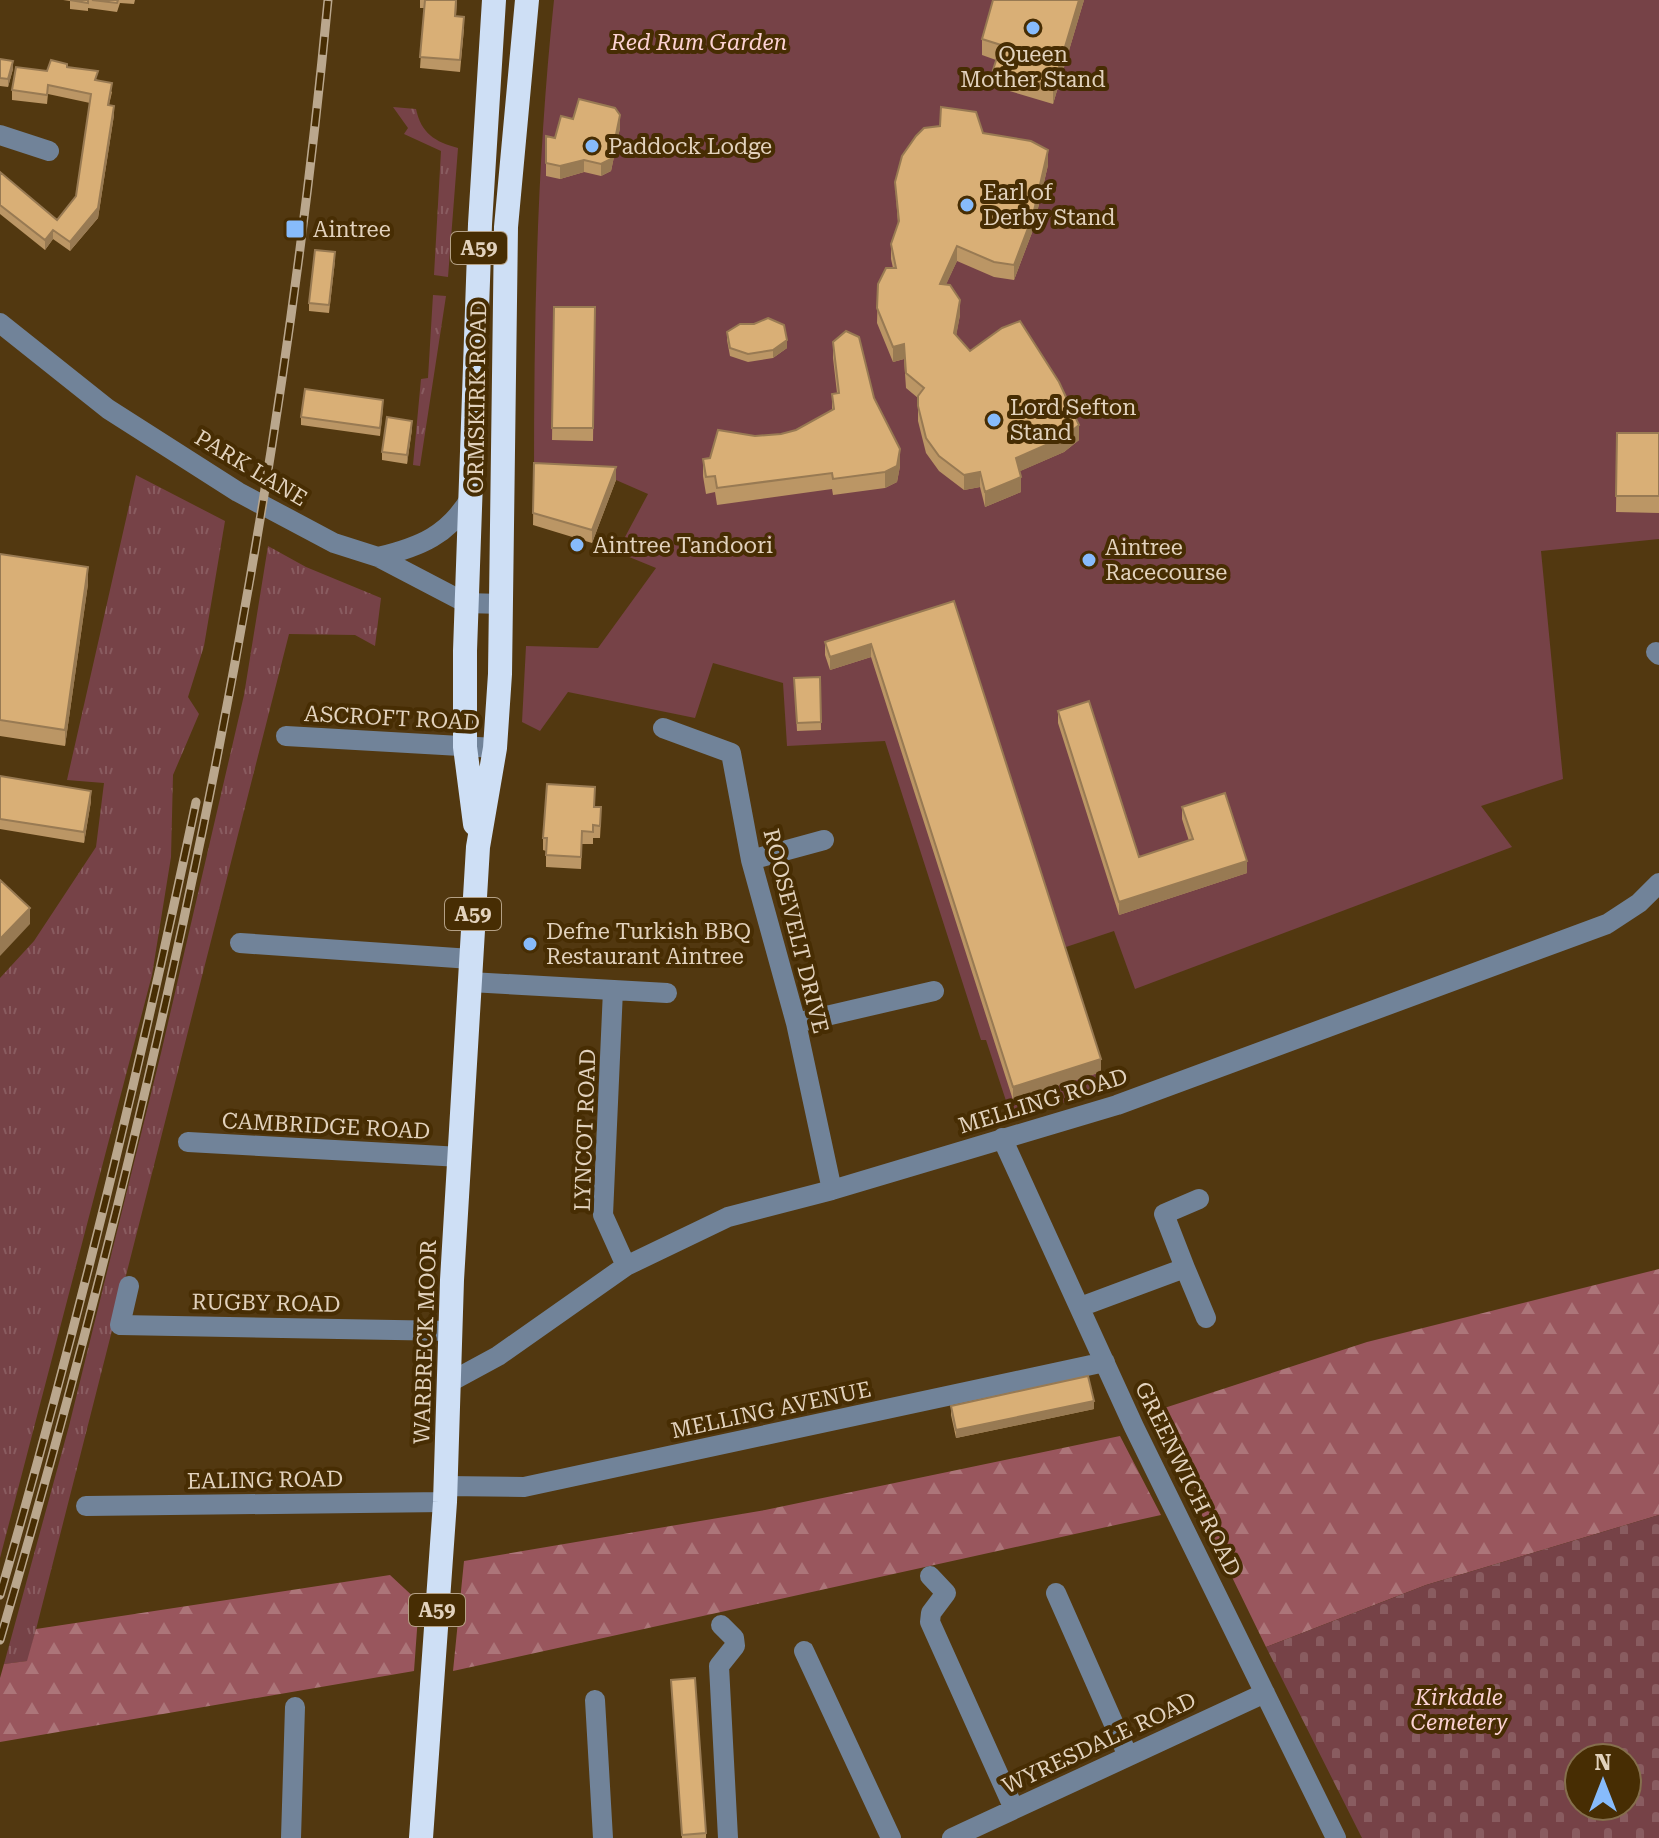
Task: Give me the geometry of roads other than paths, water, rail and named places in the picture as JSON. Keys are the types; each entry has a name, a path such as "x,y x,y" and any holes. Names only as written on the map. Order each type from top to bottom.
{"highway":[{"name":"ORMSKIRK ROAD","path":"466,603 480,224 494,0"},
{"name":"ORMSKIRK ROAD","path":"502,604 506,227 527,0"},
{"name":"WARBRECK MOOR","path":"466,603 465,747 478,847"},
{"name":"WARBRECK MOOR","path":"421,1838 445,1494 478,847 495,748 502,604"}],"street":[{"path":"0,135 49,151"},
{"name":"PARK LANE","path":"0,323 108,409 238,492 319,535 349,549 378,557 466,603 502,604"},
{"path":"378,557 414,548 440,532 458,519 471,497"},
{"name":"ROOSEVELT DRIVE","path":"663,728 731,753 751,860 796,1023 832,1190"},
{"name":"ASCROFT ROAD","path":"286,736 495,748"},
{"path":"751,860 824,840"},
{"name":"MELLING ROAD","path":"450,1382 498,1356 626,1266 728,1217 832,1190 1117,1105 1561,943 1624,915 1659,883"},
{"path":"240,943 470,971 544,986 667,993"},
{"name":"LYNCOT ROAD","path":"613,990 603,1215 626,1266"},
{"path":"796,1023 934,991"},
{"name":"GREENWICH ROAD","path":"1002,1138 1105,1362 1336,1838"},
{"name":"CAMBRIDGE ROAD","path":"188,1142 461,1157"},
{"path":"1199,1199 1164,1214 1206,1318"},
{"path":"1080,1307 1185,1268"},
{"name":"RUGBY ROAD","path":"129,1286 120,1325 451,1331"},
{"name":"MELLING AVENUE","path":"445,1494 524,1487 1105,1362"},
{"name":"EALING ROAD","path":"86,1506 445,1494"},
{"path":"930,1576 954,1589 931,1613 930,1622 1014,1809"},
{"path":"1056,1593 1128,1756"},
{"path":"721,1625 734,1638 743,1641 719,1666 728,1838"},
{"path":"804,1651 891,1838"},
{"name":"WYRESDALE ROAD","path":"952,1838 1265,1693"},
{"path":"595,1700 603,1838"},
{"path":"291,1838 295,1707"}],"railway":[{"path":"0,1640 110,1236 159,1032 203,828 242,623 276,416 305,209 328,0"},
{"path":"0,1595 106,1200 196,802"}],"place":[{"name":"Queen Mother Stand","path":"1033,28"},
{"name":"Paddock Lodge","path":"592,146"},
{"name":"Earl of Derby Stand","path":"967,205"},
{"name":"Aintree","path":"295,229"},
{"name":"Lord Sefton Stand","path":"994,420"},
{"name":"Aintree Tandoori","path":"577,545"},
{"name":"Aintree Racecourse","path":"1089,560"},
{"name":"Defne Turkish BBQ Restaurant Aintree","path":"530,944"}],"park label":[{"name":"Red Rum Garden","path":"699,42"},
{"name":"Kirkdale Cemetery","path":"1459,1710"}]}
